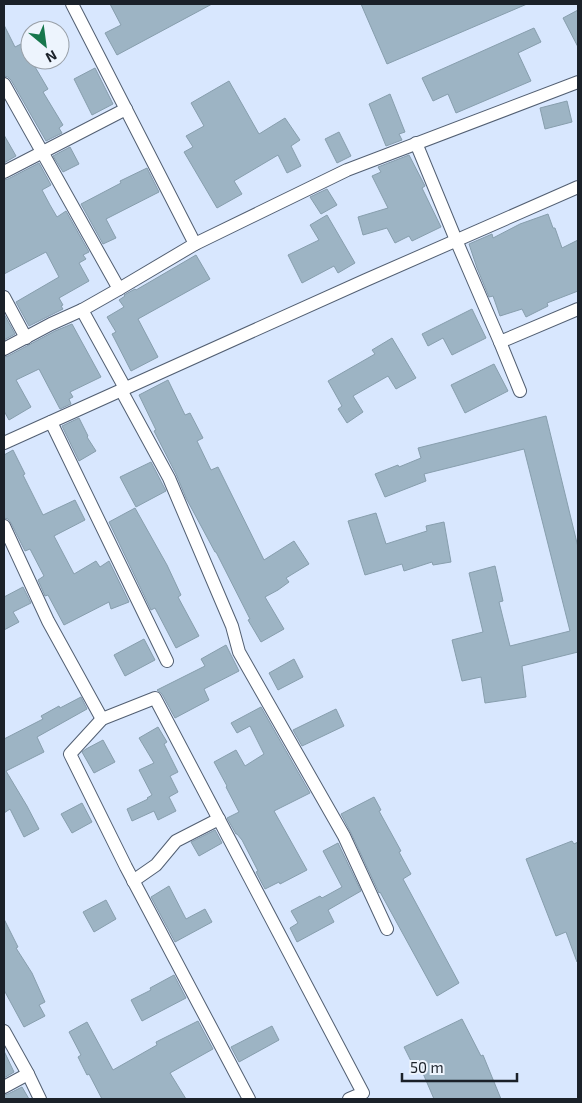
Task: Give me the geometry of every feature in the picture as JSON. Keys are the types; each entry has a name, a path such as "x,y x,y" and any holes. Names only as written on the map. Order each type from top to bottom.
{"street":[{"path":"72,4 195,244"},
{"path":"4,349 119,290 195,244 346,170 578,82"},
{"path":"4,84 119,290"},
{"path":"4,172 126,109"},
{"path":"416,143 520,391"},
{"path":"4,443 578,187"},
{"path":"4,297 26,338"},
{"path":"500,342 578,309"},
{"path":"82,310 169,478 232,626 239,652 344,836 387,928"},
{"path":"51,422 167,661"},
{"path":"4,526 48,621 102,719"},
{"path":"249,1099 133,881 70,754 102,719 155,698 363,1093 349,1099"},
{"path":"133,881 156,865 176,841 219,819"},
{"path":"4,1031 40,1099"},
{"path":"4,1087 28,1074"}],"building":[{"path":"110,4 212,4 117,55 105,33 121,25"},
{"path":"361,4 527,4 387,64"},
{"path":"578,10 578,47 563,18"},
{"path":"4,25 15,47 20,44 20,70 37,70 48,89 43,92 63,125 59,128 62,133 46,141 11,80 4,76"},
{"path":"534,28 541,42 518,53 531,81 456,113 448,94 433,101 422,78"},
{"path":"95,68 113,104 92,115 74,79"},
{"path":"229,81 259,134 285,118 300,140 291,146 301,166 287,173 278,155 234,181 242,194 217,208 184,152 193,147 186,136 204,126 191,103"},
{"path":"390,94 405,132 399,134 402,140 386,146 369,104"},
{"path":"567,101 572,122 545,129 540,108"},
{"path":"339,132 351,156 337,163 325,139"},
{"path":"4,135 16,156 4,163"},
{"path":"70,147 79,164 63,172 53,156"},
{"path":"409,155 425,186 422,188 441,227 412,241 409,236 395,243 387,228 363,235 358,217 388,208 372,176 381,172 378,167"},
{"path":"39,163 51,185 42,190 50,205 57,217 66,211 89,252 83,255 86,259 79,263 89,281 59,298 63,309 29,326 16,302 59,277 46,252 4,274 4,180"},
{"path":"147,168 159,192 106,219 116,238 103,244 81,204 121,183 120,181"},
{"path":"327,189 337,205 321,214 310,197"},
{"path":"548,214 562,248 578,240 578,291 547,303 548,306 526,317 522,309 500,316 493,296 489,297 469,244 492,234 493,238 520,224"},
{"path":"327,215 355,263 338,273 334,266 302,283 288,255 319,240 310,225"},
{"path":"196,255 210,279 138,319 158,357 131,371 112,334 116,332 107,317 124,307 119,300 124,295"},
{"path":"472,309 486,338 452,355 443,338 428,346 422,334"},
{"path":"4,314 15,334 4,340"},
{"path":"72,324 101,377 70,392 73,397 69,399 71,404 60,409 39,369 16,380 31,407 9,420 4,411 4,357"},
{"path":"392,338 416,378 396,389 388,376 353,396 363,412 347,423 338,409 342,406 328,381 375,354 372,350"},
{"path":"494,364 508,391 465,413 451,385"},
{"path":"168,380 185,415 190,413 203,438 197,441 211,470 218,467 264,560 294,541 309,564 286,578 289,582 265,597 284,629 261,642 248,620 250,619 216,552 186,498 139,395"},
{"path":"546,416 578,547 578,652 522,666 526,697 485,703 481,677 462,681 452,640 483,632 469,573 495,566 503,601 499,602 510,646 570,631 524,449 424,474 426,481 385,497 375,474 421,458 418,448"},
{"path":"79,418 87,437 96,451 79,461 62,426"},
{"path":"13,450 43,515 75,500 85,520 54,536 74,574 96,561 100,567 109,561 129,602 111,609 109,602 64,625 48,595 45,596 38,580 44,576 30,549 25,551 11,523 8,519 4,518 4,455"},
{"path":"151,462 166,491 136,507 120,477"},
{"path":"135,508 167,565 181,595 178,597 199,636 176,648 155,608 151,610 109,522"},
{"path":"376,513 386,544 427,531 426,526 444,522 451,562 433,565 432,562 404,571 402,564 365,575 348,521"},
{"path":"23,587 31,603 13,612 19,622 4,630 4,597"},
{"path":"144,639 155,660 125,676 114,655"},
{"path":"226,645 239,671 204,689 209,700 175,718 162,694 157,690 205,666 201,659"},
{"path":"294,659 303,677 278,690 269,673"},
{"path":"81,697 87,709 37,737 44,752 6,771 39,829 24,837 10,809 4,813 4,739 43,719 41,716 59,706 60,708"},
{"path":"261,707 310,793 274,811 307,870 280,884 279,882 265,889 242,840 236,834 227,818 239,812 214,762 236,750 245,766 264,754 250,726 237,733 231,723"},
{"path":"336,709 344,726 302,746 293,730"},
{"path":"158,727 167,742 164,744 178,772 170,776 178,792 169,797 176,811 158,820 154,811 132,821 127,809 148,799 152,795 139,770 154,763 139,738"},
{"path":"103,740 115,762 94,773 82,752"},
{"path":"374,797 381,810 379,811 401,851 399,852 411,874 403,879 459,983 437,996 379,893 341,814"},
{"path":"82,803 92,822 72,833 61,814"},
{"path":"215,830 222,843 199,856 191,842"},
{"path":"572,841 574,844 578,842 578,962 566,932 556,936 526,859"},
{"path":"338,843 361,891 328,910 334,922 297,942 290,928 298,923 291,911 342,887 323,851"},
{"path":"169,886 186,919 205,909 212,922 175,942 151,897"},
{"path":"106,900 116,919 94,932 83,912"},
{"path":"4,919 18,947 16,948 32,973 45,1002 39,1005 45,1016 24,1027 4,990"},
{"path":"174,975 186,998 142,1021 131,1000"},
{"path":"462,1019 481,1056 483,1055 501,1099 434,1099 419,1064 414,1067 404,1047"},
{"path":"198,1021 213,1049 170,1073 186,1099 102,1099 78,1057 81,1055 69,1032 87,1022 113,1070 157,1045 156,1042"},
{"path":"272,1026 279,1040 239,1062 231,1047"},
{"path":"4,1051 14,1072 4,1078"},
{"path":"22,1087 29,1099 4,1099 4,1095"}]}
